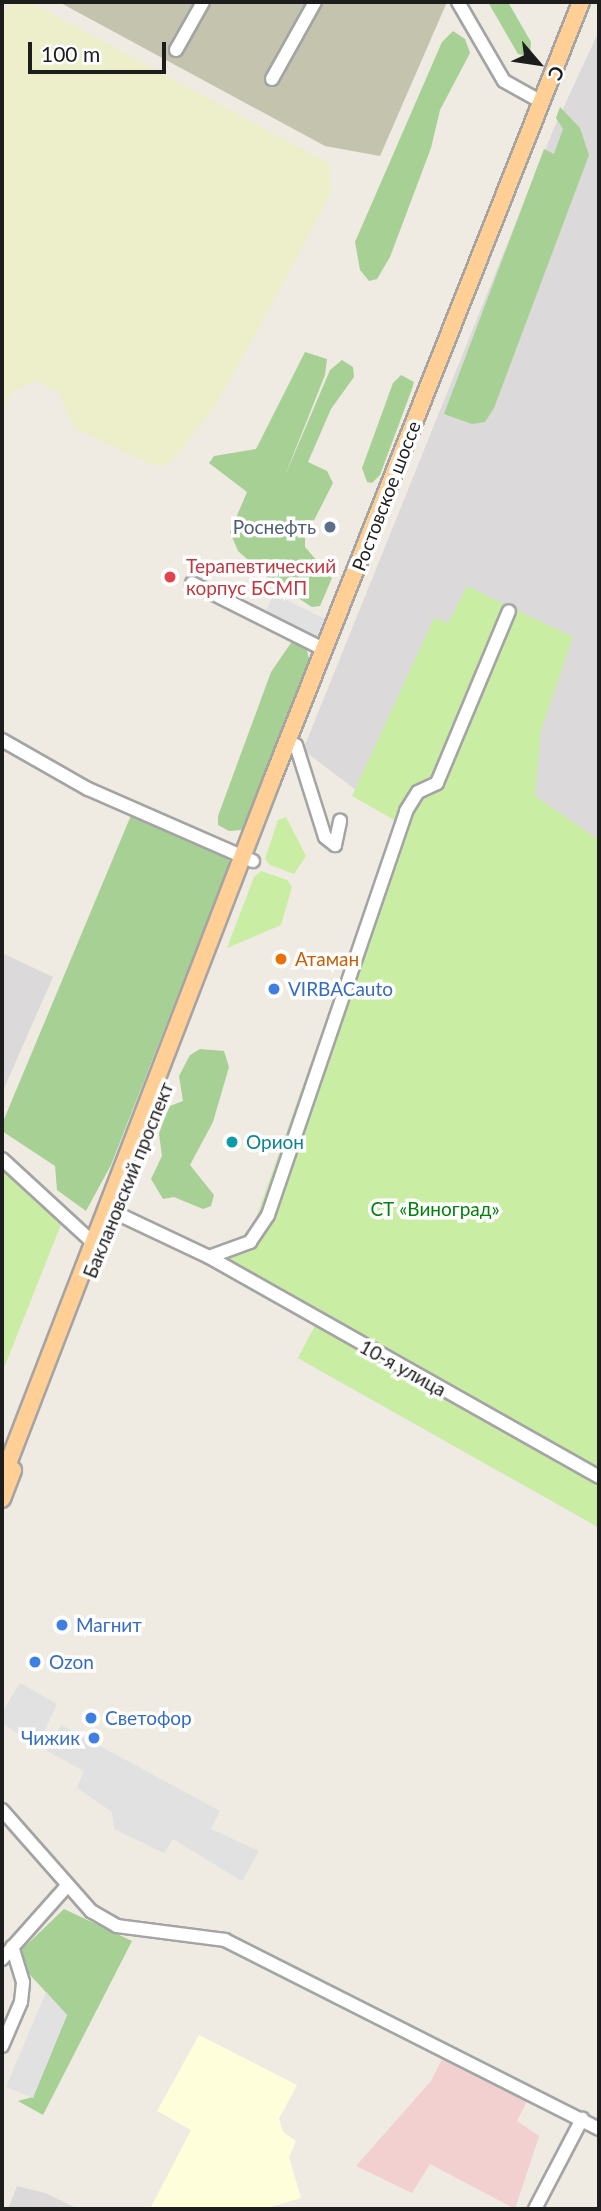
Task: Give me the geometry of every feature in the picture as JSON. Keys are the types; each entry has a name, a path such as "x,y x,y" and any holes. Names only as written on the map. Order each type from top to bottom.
{"main road":[{"path":"484,254 581,2"},
{"path":"484,254 548,83"},
{"name":"Ростовское шоссе","path":"249,859 325,650 484,254"},
{"name":"Ростовское шоссе","path":"249,859 296,745 484,254"},
{"name":"Баклановский проспект","path":"2,1479 99,1247 116,1213 249,859"},
{"name":"Баклановский проспект","path":"2,1499 249,859"}],"street":[{"path":"176,50 203,2"},
{"path":"272,79 314,2"},
{"path":"458,2 503,81 540,101"},
{"path":"192,583 325,650"},
{"path":"209,1257 250,1242 268,1215 406,811 418,792 437,783 509,611"},
{"path":"2,740 88,789 249,859"},
{"path":"296,745 325,837 335,845 340,821"},
{"path":"2,1159 99,1247"},
{"name":"10-я улица","path":"116,1213 209,1257 599,1476"},
{"path":"2,1810 91,1911 117,1926 225,1940 599,2129"},
{"path":"2,1959 68,1885"},
{"path":"2,2046 21,2002 23,1982 12,1947"},
{"path":"535,2209 582,2119"}],"shaded area":[{"path":"59,2 447,2 380,156 325,146"},
{"path":"32,3 330,164 331,193 286,278 216,405 169,465 152,465 74,428 59,393 35,381 13,391 2,412 2,18 9,4"},
{"name":"СТ «Виноград»","path":"599,31 598,1527 298,1358 317,1323 248,1241 397,821 303,750 554,128"},
{"path":"274,594 327,620 315,645 262,619"},
{"path":"2,953 53,977 2,1093"},
{"path":"20,1683 57,1704 37,1747 2,1723 2,1712"},
{"path":"61,1725 220,1811 211,1829 259,1851 242,1881 173,1839 164,1853 114,1829 112,1812 77,1788 84,1771 47,1751"},
{"path":"46,1992 67,2015 33,2098 6,2087"},
{"path":"199,2035 297,2085 279,2119 283,2132 296,2141 289,2157 301,2198 264,2209 150,2209 191,2130 157,2111"},
{"path":"442,2059 527,2101 517,2121 539,2136 515,2209 430,2164 412,2193 356,2166 431,2081"},
{"path":"17,2186 45,2193 78,2209 8,2209"}],"green space":[{"path":"488,2 508,2 531,42 530,57 518,54"},
{"path":"453,31 465,39 470,53 440,110 431,148 390,257 377,279 369,281 360,270 355,242 442,42"},
{"path":"560,107 580,128 589,155 494,408 485,422 472,424 444,414 544,149 554,154 563,129 556,118"},
{"path":"305,352 327,359 325,375 284,478 330,370 342,360 353,367 354,377 331,409 308,462 327,471 333,483 305,538 305,547 332,578 320,606 312,607 273,582 238,551 230,532 247,492 209,463 214,456 256,449"},
{"path":"401,375 414,382 412,389 380,475 372,483 367,482 362,468 393,383"},
{"name":"СТ «Виноград»","path":"467,586 573,637 541,730 535,796 599,840 598,1527 298,1358 317,1322 201,1260 248,1241 396,821 352,796 434,618 448,623"},
{"path":"293,640 306,647 310,662 253,817 241,830 229,831 218,825 218,816 271,672"},
{"path":"132,813 221,849 230,862 111,1165 86,1211 57,1190 55,1166 2,1131 2,1124"},
{"path":"286,817 306,856 294,874 270,865 265,859 278,820"},
{"path":"261,871 287,880 292,887 281,925 227,948 254,877"},
{"path":"200,1049 224,1051 229,1067 213,1122 190,1165 214,1195 211,1206 203,1209 174,1197 163,1199 151,1179 162,1156 159,1134 164,1117 170,1106 183,1101 179,1076 190,1055"},
{"path":"2,1168 62,1222 2,1373"},
{"path":"64,1909 132,1941 43,2115 18,2101 33,2097 67,2015 19,1963 18,1953"}],"place":[{"name":"Роснефть","path":"330,527"},
{"name":"Терапевтический корпус БСМП","path":"170,577"},
{"name":"Атаман","path":"281,959"},
{"name":"VIRBACauto","path":"274,989"},
{"name":"Орион","path":"232,1142"},
{"name":"Магнит","path":"62,1625"},
{"name":"Ozon","path":"35,1662"},
{"name":"Светофор","path":"91,1718"},
{"name":"Чижик","path":"94,1738"}]}
